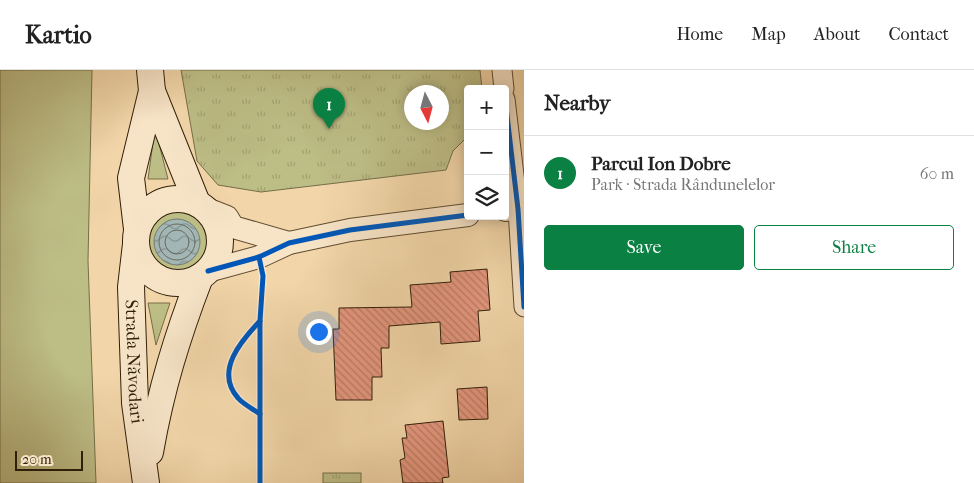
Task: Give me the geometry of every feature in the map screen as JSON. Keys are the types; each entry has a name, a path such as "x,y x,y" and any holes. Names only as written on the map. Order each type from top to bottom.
{"main road":[{"name":"Strada Năvodari","path":"151,80 200,206"},
{"name":"Strada Năvodari","path":"146,480 135,403 131,287 137,236 131,178 151,80"},
{"path":"182,199 200,206 213,217 218,228 219,252 204,274 186,282 172,283 158,278 146,269 139,257 137,236 144,216 161,203 182,199"},
{"name":"Strada Năvodari","path":"146,480 159,399 185,316 204,274"}],"street":[{"path":"502,70 504,85"},
{"path":"508,130 524,307"},
{"path":"200,206 227,217 233,227 289,243"},
{"path":"204,274 259,257 289,243 350,230 464,216"}],"green space":[{"path":"0,70 92,70 88,261 96,483 0,483"},
{"path":"181,70 480,70 482,85 464,85 464,140 453,151 446,170 261,192 218,185 197,161"},
{"path":"155,128 168,179 148,179"},
{"path":"171,212 183,212 194,217 202,225 207,236 205,254 194,267 183,272 171,272 160,267 152,259 147,248 147,236 152,225 160,217"},
{"path":"148,303 170,303 156,345"},
{"path":"323,473 361,473 361,483 323,483"}],"water":[{"path":"172,219 182,219 196,229 200,242 196,255 190,261 182,265 172,265 158,255 154,247 154,237 164,223"}],"building":[{"path":"487,269 490,310 478,311 480,341 441,344 440,322 389,326 389,348 381,348 382,377 372,377 372,400 336,400 333,329 339,329 339,308 412,307 410,285 451,282 450,272"},
{"path":"487,387 488,419 459,420 457,389"},
{"path":"443,421 449,477 442,478 443,483 403,483 400,460 405,458 402,438 407,438 405,425"}],"cycle path":[{"path":"509,130 518,209 524,307"},
{"path":"208,271 259,257 289,243 350,230 464,216"},
{"path":"259,257 263,276 260,321 260,483"},
{"path":"260,321 233,356 229,377 231,388 238,398 260,414"}],"place":[{"name":"Parcul Ion Dobre","path":"329,129"}]}
